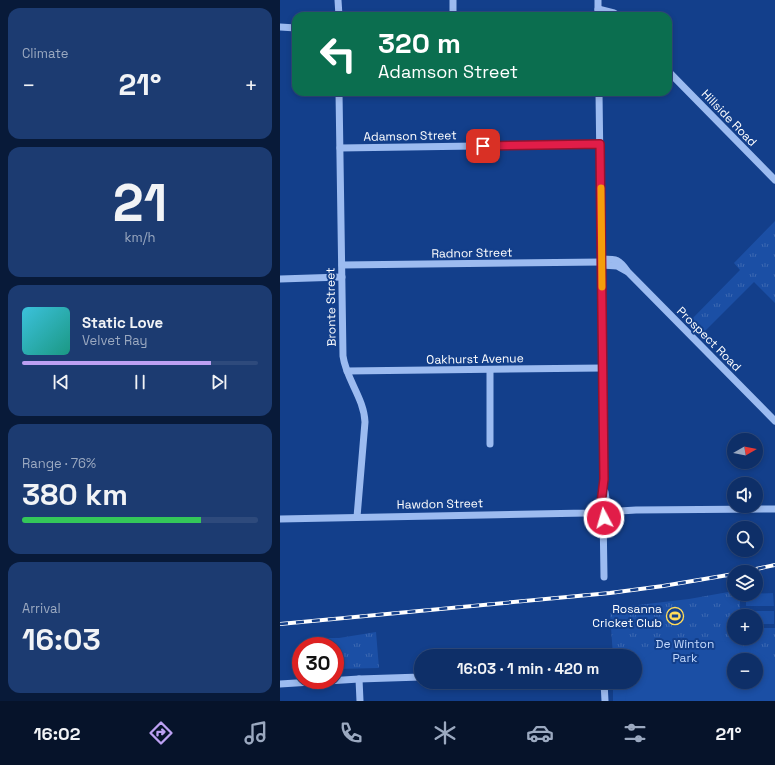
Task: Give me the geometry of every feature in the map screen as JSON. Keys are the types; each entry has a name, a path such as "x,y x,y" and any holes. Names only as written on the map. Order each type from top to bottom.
{"street":[{"path":"338,0 339,12"},
{"path":"453,0 453,12"},
{"path":"598,0 598,12"},
{"path":"280,27 292,28"},
{"name":"Hillside Road","path":"672,75 775,180"},
{"name":"Bronte Street","path":"339,96 343,356 347,371 362,405 365,417 357,517"},
{"path":"599,96 602,262 604,577"},
{"name":"Adamson Street","path":"340,148 600,144"},
{"name":"Prospect Road","path":"602,262 613,259 620,261 628,272 775,422"},
{"name":"Radnor Street","path":"342,266 602,262"},
{"path":"280,279 342,277"},
{"name":"Oakhurst Avenue","path":"347,371 603,368"},
{"path":"490,370 490,444"},
{"name":"Hawdon Street","path":"280,519 775,509"},
{"path":"280,684 414,677"},
{"path":"359,679 360,701"},
{"path":"604,689 604,701"}],"green space":[{"path":"775,221 775,303 754,282 704,332 691,320 740,270 734,263"},
{"name":"De Winton Park","path":"727,592 727,601 740,601 740,609 727,609 727,645 763,645 763,628 775,628 775,701 613,701 613,689 642,689 642,649 613,649 610,613 613,613 613,608 689,599"},
{"path":"763,593 773,593 774,606 746,606 746,601 763,601"},
{"path":"763,611 774,611 774,624 763,624"},
{"path":"376,632 379,668 344,669 344,637"},
{"path":"682,639 702,639 727,642 727,645 741,645 759,653 727,653 727,689 763,689 763,655 775,664 775,701 625,701 627,689 642,689 642,660 649,654"}],"railway":[{"path":"763,568 775,565"},
{"path":"280,624 610,593 727,575"}],"slow traffic":[{"path":"601,188 602,287"}],"place":[{"name":"Rosanna Cricket Club","path":"675,616"}],"route":[{"path":"483,146 600,144 604,479 600,512 604,512 604,518"}]}
